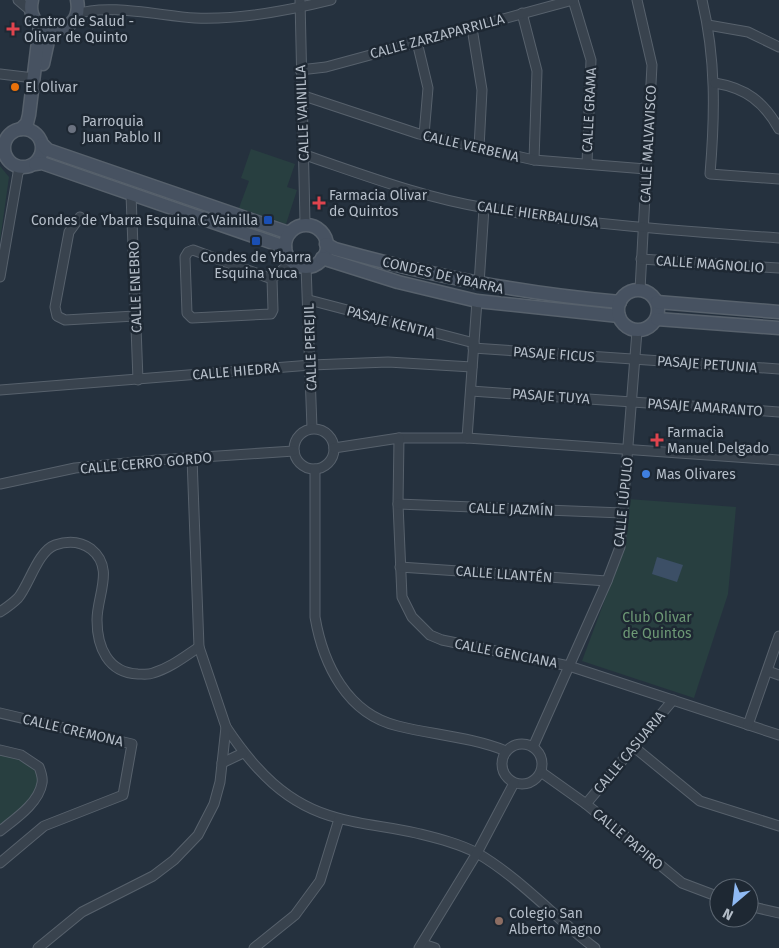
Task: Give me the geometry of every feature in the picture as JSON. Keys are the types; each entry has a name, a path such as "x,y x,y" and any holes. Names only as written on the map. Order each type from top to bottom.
{"main road":[{"path":"40,25 54,30 68,26 77,14 77,0"},
{"path":"32,5 40,25 29,115 27,123 10,132 2,152 18,169 42,163 285,247"},
{"path":"35,164 41,154 36,115 45,55 54,30"},
{"path":"10,132 39,138 48,150 289,233"},
{"path":"307,225 318,229 326,244 322,258 312,265 306,266 292,261 285,247 289,233 300,226 307,225"},
{"name":"CONDES DE YBARRA","path":"326,244 335,249 401,268 478,284 551,296 620,302"},
{"name":"CONDES DE YBARRA","path":"322,258 398,282 476,301 619,316"},
{"path":"640,290 650,293 657,302 657,319 649,328 637,331 626,326 619,316 620,302 627,293 640,290"},
{"path":"657,302 779,312"},
{"path":"657,319 779,328"}],"street":[{"path":"18,0 32,5"},
{"path":"77,14 94,9 196,18 222,17 331,0"},
{"name":"CALLE ZARZAPARRILLA","path":"300,70 326,67 573,0"},
{"name":"CALLE GRAMA","path":"573,0 592,60 587,164"},
{"name":"CALLE MALVAVISCO","path":"637,0 652,65 640,290"},
{"path":"702,0 708,25 715,83 710,174 779,179"},
{"name":"CALLE VAINILLA","path":"300,4 300,70 305,222 307,225"},
{"path":"522,13 538,71 534,160"},
{"path":"708,25 748,32 779,47"},
{"path":"472,28 482,90 479,148"},
{"path":"418,42 428,88 424,135"},
{"path":"0,74 34,78"},
{"path":"715,83 740,89 750,95 767,109 779,129"},
{"name":"CALLE VERBENA","path":"301,95 424,135 534,160 646,169"},
{"name":"CALLE HIERBALUISA","path":"304,155 390,184 484,208 644,228 779,238"},
{"path":"0,277 18,169"},
{"name":"CALLE ENEBRO","path":"132,194 138,380"},
{"path":"478,284 484,208"},
{"path":"80,218 68,232 55,307 57,316 65,320 136,316"},
{"path":"272,279 193,250 188,252 185,257 187,313 192,318 271,314 273,310 272,279 292,261"},
{"name":"CALLE MAGNOLIO","path":"641,259 779,268"},
{"name":"CALLE PEREJIL","path":"306,266 312,428"},
{"name":"PASAJE KENTIA","path":"308,300 473,346"},
{"path":"467,438 476,301"},
{"name":"CALLE LÚPULO","path":"534,747 607,581 622,540 637,331"},
{"name":"PASAJE FICUS","path":"473,346 635,359"},
{"name":"PASAJE PETUNIA","path":"635,359 779,369"},
{"name":"CALLE HIEDRA","path":"0,390 310,365 388,362 472,367"},
{"name":"PASAJE TUYA","path":"471,391 632,401"},
{"name":"PASAJE AMARANTO","path":"632,401 779,412"},
{"path":"312,428 325,431 330,436 334,448 331,460 321,468 315,469 303,466 295,457 294,445 300,434 312,428"},
{"path":"334,448 400,438 467,438 779,460"},
{"name":"CALLE GENCIANA","path":"400,438 398,504 402,597 412,617 430,635 442,640 570,666 779,735"},
{"name":"CALLE CERRO GORDO","path":"0,484 75,468 294,451"},
{"path":"192,458 199,647 226,727 244,753 264,777 320,813 340,819 389,826 449,842 477,853 530,892 595,948"},
{"path":"315,469 315,617 319,640 328,666 338,683 357,703 383,721 397,726 468,739 506,751"},
{"name":"CALLE JAZMÍN","path":"398,504 623,513"},
{"path":"0,612 18,598 41,558 52,546 73,542 87,546 98,555 102,562 104,573 97,620 100,647 118,670 129,674 150,674 168,667 199,647"},
{"name":"CALLE LLANTÉN","path":"400,567 607,581"},
{"path":"748,725 779,636"},
{"path":"768,672 779,675"},
{"name":"CALLE CASUARIA","path":"586,804 672,700"},
{"name":"CALLE CREMONA","path":"0,713 132,744 123,795 44,826 0,863"},
{"path":"38,948 82,912 153,876 174,860 198,835 214,804 220,782 226,727"},
{"path":"516,744 528,744 534,747 541,755 541,772 533,782 514,783 504,774 502,769 506,751 516,744"},
{"path":"634,747 700,801 779,826"},
{"path":"0,750 21,755 39,767 43,780 40,790 25,810 0,831"},
{"path":"222,763 244,753"},
{"name":"CALLE PAPIRO","path":"541,772 586,804 682,883 709,893"},
{"path":"435,948 421,946 477,853 514,783"},
{"path":"254,948 295,915 320,881 340,819"},
{"path":"759,908 779,913"}],"green space":[{"path":"251,149 295,164 287,187 297,190 286,224 239,208 249,181 241,178"},
{"path":"0,166 9,177 0,241"},
{"name":"Club Olivar de Quintos","path":"628,499 736,507 728,594 694,698 582,661 626,543"},
{"path":"0,750 21,755 43,781 40,790 0,831"}],"water":[{"path":"657,557 683,565 677,582 652,574"}],"place":[{"name":"Centro de Salud - Olivar de Quinto","path":"13,29"},
{"name":"El Olivar","path":"15,87"},
{"name":"Parroquia Juan Pablo II","path":"72,129"},
{"name":"Farmacia Olivar de Quintos","path":"319,203"},
{"name":"Condes de Ybarra Esquina C Vainilla","path":"268,220"},
{"name":"Condes de Ybarra Esquina Yuca","path":"256,241"},
{"name":"Farmacia Manuel Delgado","path":"657,440"},
{"name":"Mas Olivares","path":"646,474"},
{"name":"Colegio San Alberto Magno","path":"499,921"}]}
